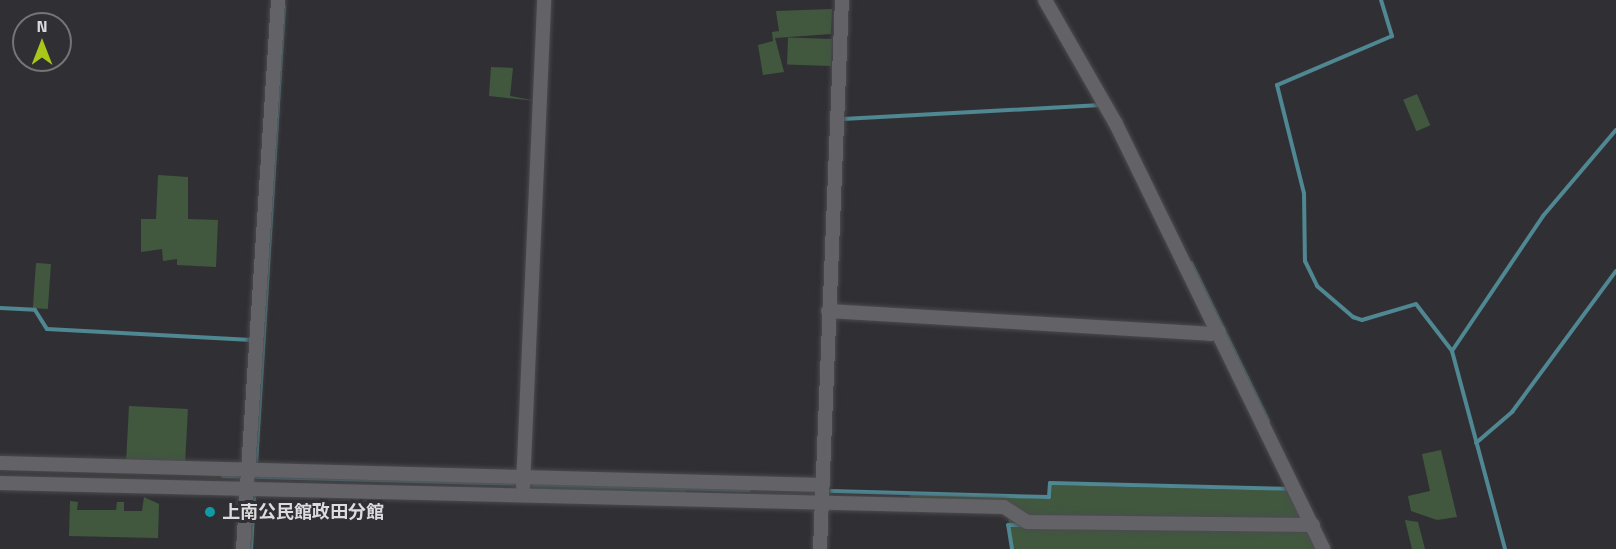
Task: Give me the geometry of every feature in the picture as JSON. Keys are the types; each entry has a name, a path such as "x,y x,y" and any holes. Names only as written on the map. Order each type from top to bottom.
{"street":[{"path":"243,549 278,0"},
{"path":"523,486 544,0"},
{"path":"820,549 818,502 842,0"},
{"path":"1045,0 1116,124 1323,549"},
{"path":"828,311 1216,332"},
{"path":"0,463 247,478 523,486 818,502 1004,507 1027,522 1313,525"},
{"path":"0,483 247,478 523,486 819,485"}],"green space":[{"path":"832,9 831,34 775,38 784,72 763,75 758,45 773,41 772,32 779,31 776,11"},
{"path":"788,37 832,39 831,66 787,64"},
{"path":"491,67 513,68 510,96 537,101 489,96"},
{"path":"1417,94 1430,125 1416,131 1403,100"},
{"path":"158,175 188,177 188,219 218,220 216,267 177,265 177,259 163,261 162,249 141,252 141,219 156,219"},
{"path":"36,263 51,264 48,309 33,308"},
{"path":"129,406 188,409 185,465 126,462"},
{"path":"1441,450 1457,517 1437,520 1411,511 1408,496 1430,491 1422,454"},
{"path":"1052,485 1291,491 1318,549 1013,549 1006,504 910,503 910,494 1051,499"},
{"path":"526,486 686,489 686,497 528,493"},
{"path":"144,497 159,504 158,538 69,536 70,501 78,502 77,510 116,510 117,502 124,502 124,511 142,511"},
{"path":"1405,520 1418,522 1425,549 1412,549"}],"waterway":[{"path":"1381,0 1392,36 1277,85 1304,193 1305,261 1317,286 1353,317 1362,320 1416,304 1452,351 1543,216 1616,130"},
{"path":"256,463 284,7"},
{"path":"843,119 1101,105"},
{"path":"1191,263 1268,421"},
{"path":"1476,443 1512,412 1616,271"},
{"path":"0,308 35,310 47,329 252,340"},
{"path":"1452,351 1505,549"},
{"path":"223,476 749,490"},
{"path":"831,491 1049,497 1050,483 1288,489"},
{"path":"251,549 254,496"},
{"path":"1012,549 1008,525 1022,525"}],"place":[{"name":"上南公民館政田分館","path":"210,512"}]}
